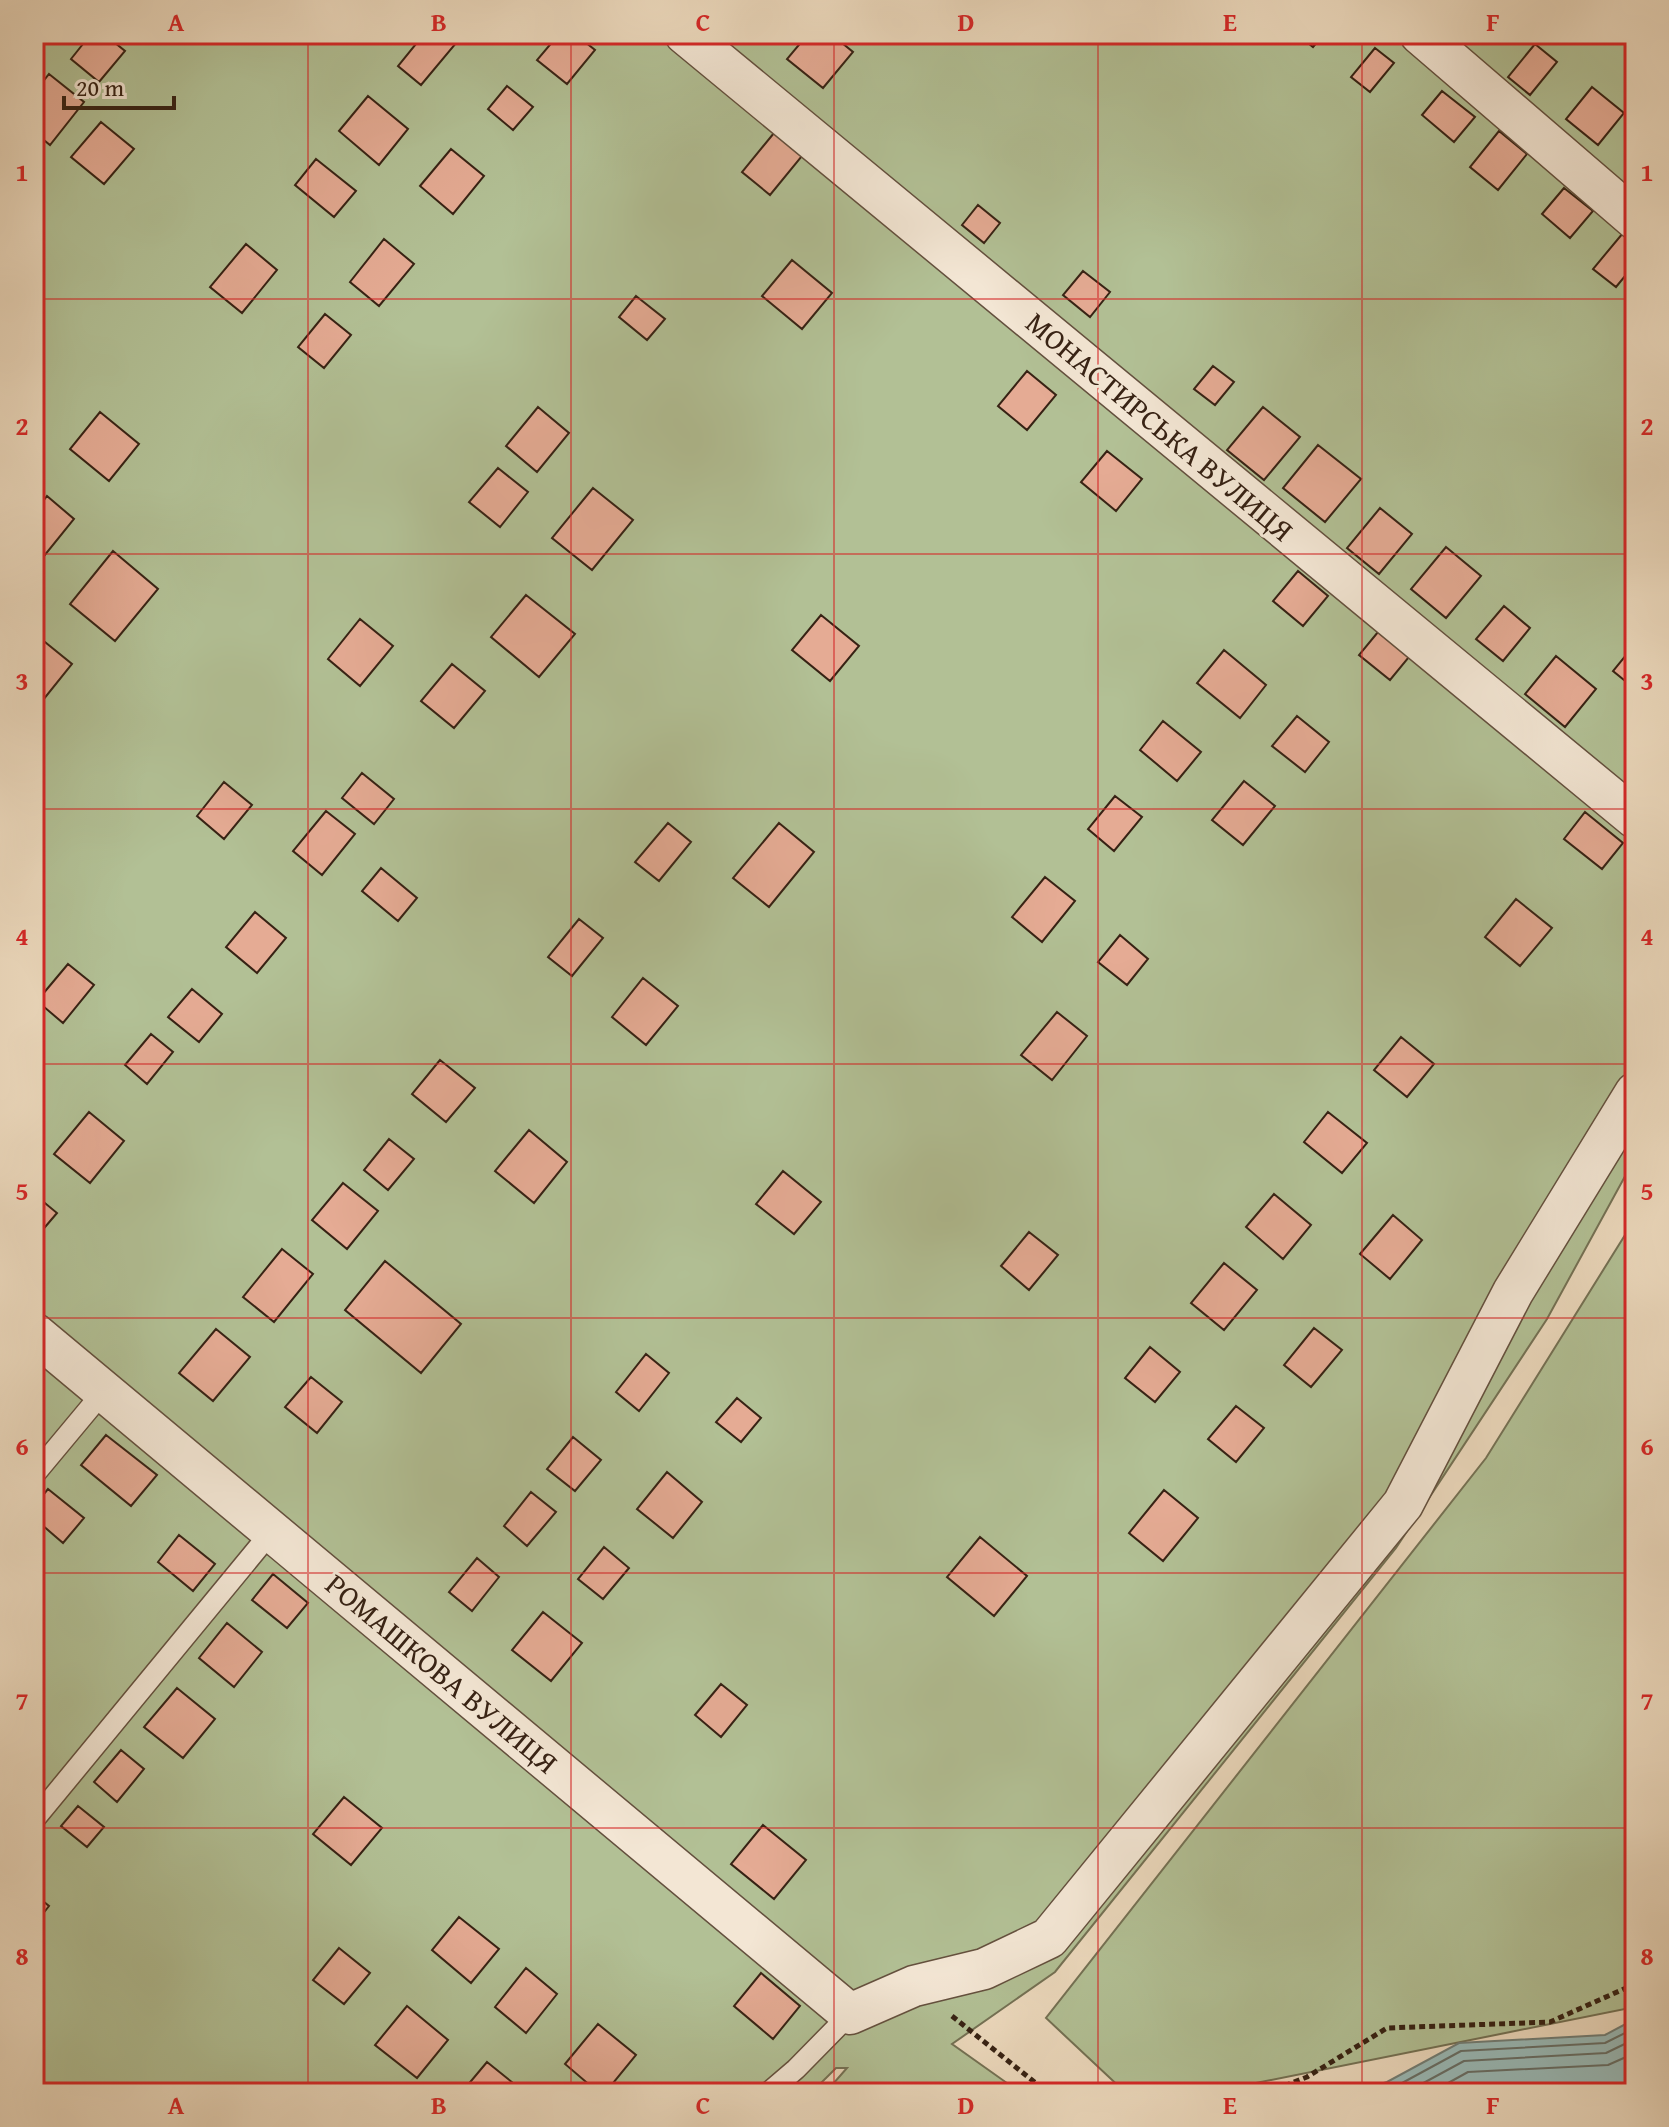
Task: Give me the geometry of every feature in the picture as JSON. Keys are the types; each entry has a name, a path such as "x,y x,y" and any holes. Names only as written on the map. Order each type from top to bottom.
{"street":[{"name":"МОНАСТИРСЬКА ВУЛИЦЯ","path":"685,34 1635,818"},
{"path":"1420,34 1635,219"},
{"path":"850,2014 914,1986 984,1969 1049,1938 1403,1504 1513,1292 1635,1093"},
{"name":"РОМАШКОВА ВУЛИЦЯ","path":"34,1333 850,2014"}],"lane":[{"path":"34,1475 104,1391"},
{"path":"34,1820 272,1531"},
{"path":"768,2093 850,2014"}],"path":[{"path":"1266,2093 1307,2077 1387,2028 1550,2022 1635,1984"},
{"path":"914,1986 1048,2093"}],"green space":[{"path":"34,34 1635,34 1635,1158 1547,1319 1396,1548 1055,1972 952,2044 1021,2093 825,2093 847,2068 836,2068 811,2093 34,2093"},
{"path":"1635,1219 1635,2007 1206,2093 1126,2093 1046,2018 1486,1458"}],"water":[{"path":"1635,2019 1635,2093 1351,2093 1387,2082 1459,2043 1605,2035"}],"building":[{"path":"91,34 104,34 125,51 99,82 71,59"},
{"path":"424,34 447,34 457,42 421,85 398,66"},
{"path":"559,34 575,34 595,50 567,84 537,60"},
{"path":"808,34 831,34 853,52 823,88 787,59"},
{"path":"1297,34 1324,34 1313,47"},
{"path":"1535,44 1557,62 1530,95 1508,77"},
{"path":"1375,48 1394,63 1370,92 1351,77"},
{"path":"49,74 84,102 50,145 34,132 34,93"},
{"path":"507,86 533,107 513,130 488,109"},
{"path":"1592,87 1624,113 1598,145 1566,119"},
{"path":"1442,91 1475,117 1454,142 1422,115"},
{"path":"368,96 408,129 379,165 339,131"},
{"path":"101,122 134,149 104,184 71,157"},
{"path":"1499,131 1527,154 1498,190 1470,167"},
{"path":"774,133 802,156 770,195 742,172"},
{"path":"451,149 484,176 453,214 420,186"},
{"path":"316,159 356,191 334,217 295,185"},
{"path":"1564,188 1593,211 1570,238 1542,214"},
{"path":"978,205 1000,223 984,243 962,225"},
{"path":"1623,233 1635,243 1635,264 1616,287 1593,269"},
{"path":"384,239 414,264 379,306 350,282"},
{"path":"246,244 277,270 242,313 210,287"},
{"path":"792,260 832,293 802,329 762,296"},
{"path":"1083,271 1110,292 1090,317 1063,295"},
{"path":"636,296 665,319 647,340 619,317"},
{"path":"325,314 351,335 324,368 298,347"},
{"path":"1213,366 1234,382 1215,405 1194,389"},
{"path":"1027,371 1056,395 1027,430 998,406"},
{"path":"538,407 569,433 537,472 506,446"},
{"path":"1263,407 1300,437 1264,480 1227,450"},
{"path":"100,412 139,444 109,481 70,449"},
{"path":"1318,445 1361,479 1325,522 1283,488"},
{"path":"1107,451 1142,479 1116,511 1081,482"},
{"path":"498,468 528,492 500,527 469,502"},
{"path":"593,488 633,520 592,570 552,538"},
{"path":"47,496 74,519 40,561 34,556 34,513"},
{"path":"1380,508 1412,534 1379,574 1347,548"},
{"path":"1446,547 1481,576 1446,618 1411,589"},
{"path":"113,551 158,589 115,641 70,604"},
{"path":"1298,571 1328,596 1303,626 1273,601"},
{"path":"526,595 575,634 539,677 491,637"},
{"path":"1504,606 1530,628 1503,661 1476,639"},
{"path":"821,615 859,646 830,681 792,650"},
{"path":"360,619 393,646 360,686 328,659"},
{"path":"1378,632 1409,657 1390,680 1359,655"},
{"path":"40,638 72,664 39,705 34,701 34,645"},
{"path":"1635,644 1635,689 1613,671"},
{"path":"1224,650 1266,685 1240,718 1197,683"},
{"path":"1556,656 1596,689 1565,727 1525,694"},
{"path":"452,664 485,691 454,728 421,701"},
{"path":"1297,716 1329,742 1305,772 1272,746"},
{"path":"1163,721 1201,752 1177,781 1140,750"},
{"path":"362,773 394,799 374,824 342,798"},
{"path":"1244,781 1275,806 1243,845 1212,820"},
{"path":"224,782 252,805 224,839 197,816"},
{"path":"1115,796 1142,817 1114,851 1088,829"},
{"path":"326,811 355,834 322,875 293,851"},
{"path":"1585,812 1623,843 1602,869 1564,839"},
{"path":"668,823 691,842 659,881 635,862"},
{"path":"779,823 814,852 769,907 733,878"},
{"path":"381,868 417,898 398,921 362,891"},
{"path":"1045,877 1075,901 1042,942 1012,917"},
{"path":"1516,899 1552,928 1520,966 1485,937"},
{"path":"255,912 286,938 257,973 226,947"},
{"path":"579,919 603,938 572,976 548,957"},
{"path":"1120,935 1148,959 1127,985 1098,962"},
{"path":"68,964 94,985 63,1023 37,1001"},
{"path":"643,978 678,1006 646,1045 612,1017"},
{"path":"192,989 222,1014 199,1042 168,1017"},
{"path":"1057,1012 1087,1036 1052,1080 1021,1055"},
{"path":"151,1034 173,1052 147,1084 125,1065"},
{"path":"1401,1037 1434,1064 1407,1097 1374,1070"},
{"path":"440,1060 475,1088 446,1122 412,1094"},
{"path":"89,1112 124,1141 90,1183 54,1154"},
{"path":"1328,1112 1367,1143 1342,1173 1304,1142"},
{"path":"529,1130 567,1162 534,1203 495,1171"},
{"path":"389,1139 414,1159 388,1190 364,1170"},
{"path":"783,1171 821,1202 794,1234 756,1204"},
{"path":"343,1183 378,1211 347,1249 312,1220"},
{"path":"34,1194 57,1213 34,1240"},
{"path":"1274,1194 1311,1225 1283,1259 1246,1227"},
{"path":"1393,1215 1422,1240 1390,1279 1360,1254"},
{"path":"1029,1232 1058,1255 1029,1290 1001,1266"},
{"path":"282,1249 313,1274 274,1322 243,1297"},
{"path":"385,1261 461,1324 421,1373 345,1310"},
{"path":"1224,1263 1257,1290 1224,1330 1191,1303"},
{"path":"1314,1328 1342,1350 1311,1387 1284,1365"},
{"path":"216,1329 250,1357 213,1401 179,1373"},
{"path":"1150,1347 1180,1372 1155,1402 1125,1378"},
{"path":"646,1354 669,1373 639,1411 616,1392"},
{"path":"311,1377 342,1402 317,1433 285,1407"},
{"path":"737,1398 761,1418 741,1442 716,1422"},
{"path":"1236,1406 1264,1428 1236,1462 1208,1439"},
{"path":"106,1435 157,1475 131,1506 81,1465"},
{"path":"573,1437 601,1460 575,1491 547,1469"},
{"path":"667,1472 702,1502 673,1538 637,1509"},
{"path":"48,1489 84,1518 63,1543 34,1518 34,1506"},
{"path":"1164,1490 1198,1518 1163,1561 1129,1533"},
{"path":"531,1492 556,1512 527,1546 504,1526"},
{"path":"179,1535 215,1564 193,1591 158,1562"},
{"path":"980,1537 1027,1576 994,1616 947,1577"},
{"path":"604,1547 629,1568 603,1599 578,1579"},
{"path":"477,1558 499,1577 472,1611 449,1592"},
{"path":"273,1574 308,1603 287,1628 252,1600"},
{"path":"543,1612 582,1643 551,1681 512,1650"},
{"path":"227,1623 262,1652 234,1687 199,1658"},
{"path":"721,1684 747,1705 721,1737 695,1715"},
{"path":"177,1688 215,1719 183,1758 144,1727"},
{"path":"121,1750 144,1769 117,1802 94,1782"},
{"path":"344,1797 382,1828 351,1865 313,1834"},
{"path":"78,1806 104,1827 87,1847 61,1826"},
{"path":"763,1825 806,1860 774,1899 731,1864"},
{"path":"34,1894 49,1906 34,1925"},
{"path":"459,1917 499,1949 471,1983 432,1950"},
{"path":"339,1948 370,1973 344,2004 313,1980"},
{"path":"526,1968 557,1994 526,2033 495,2007"},
{"path":"761,1973 800,2006 773,2039 734,2006"},
{"path":"407,2006 448,2040 417,2078 375,2045"},
{"path":"598,2024 636,2055 605,2093 599,2093 565,2064"},
{"path":"487,2062 523,2091 522,2093 461,2093"}]}
